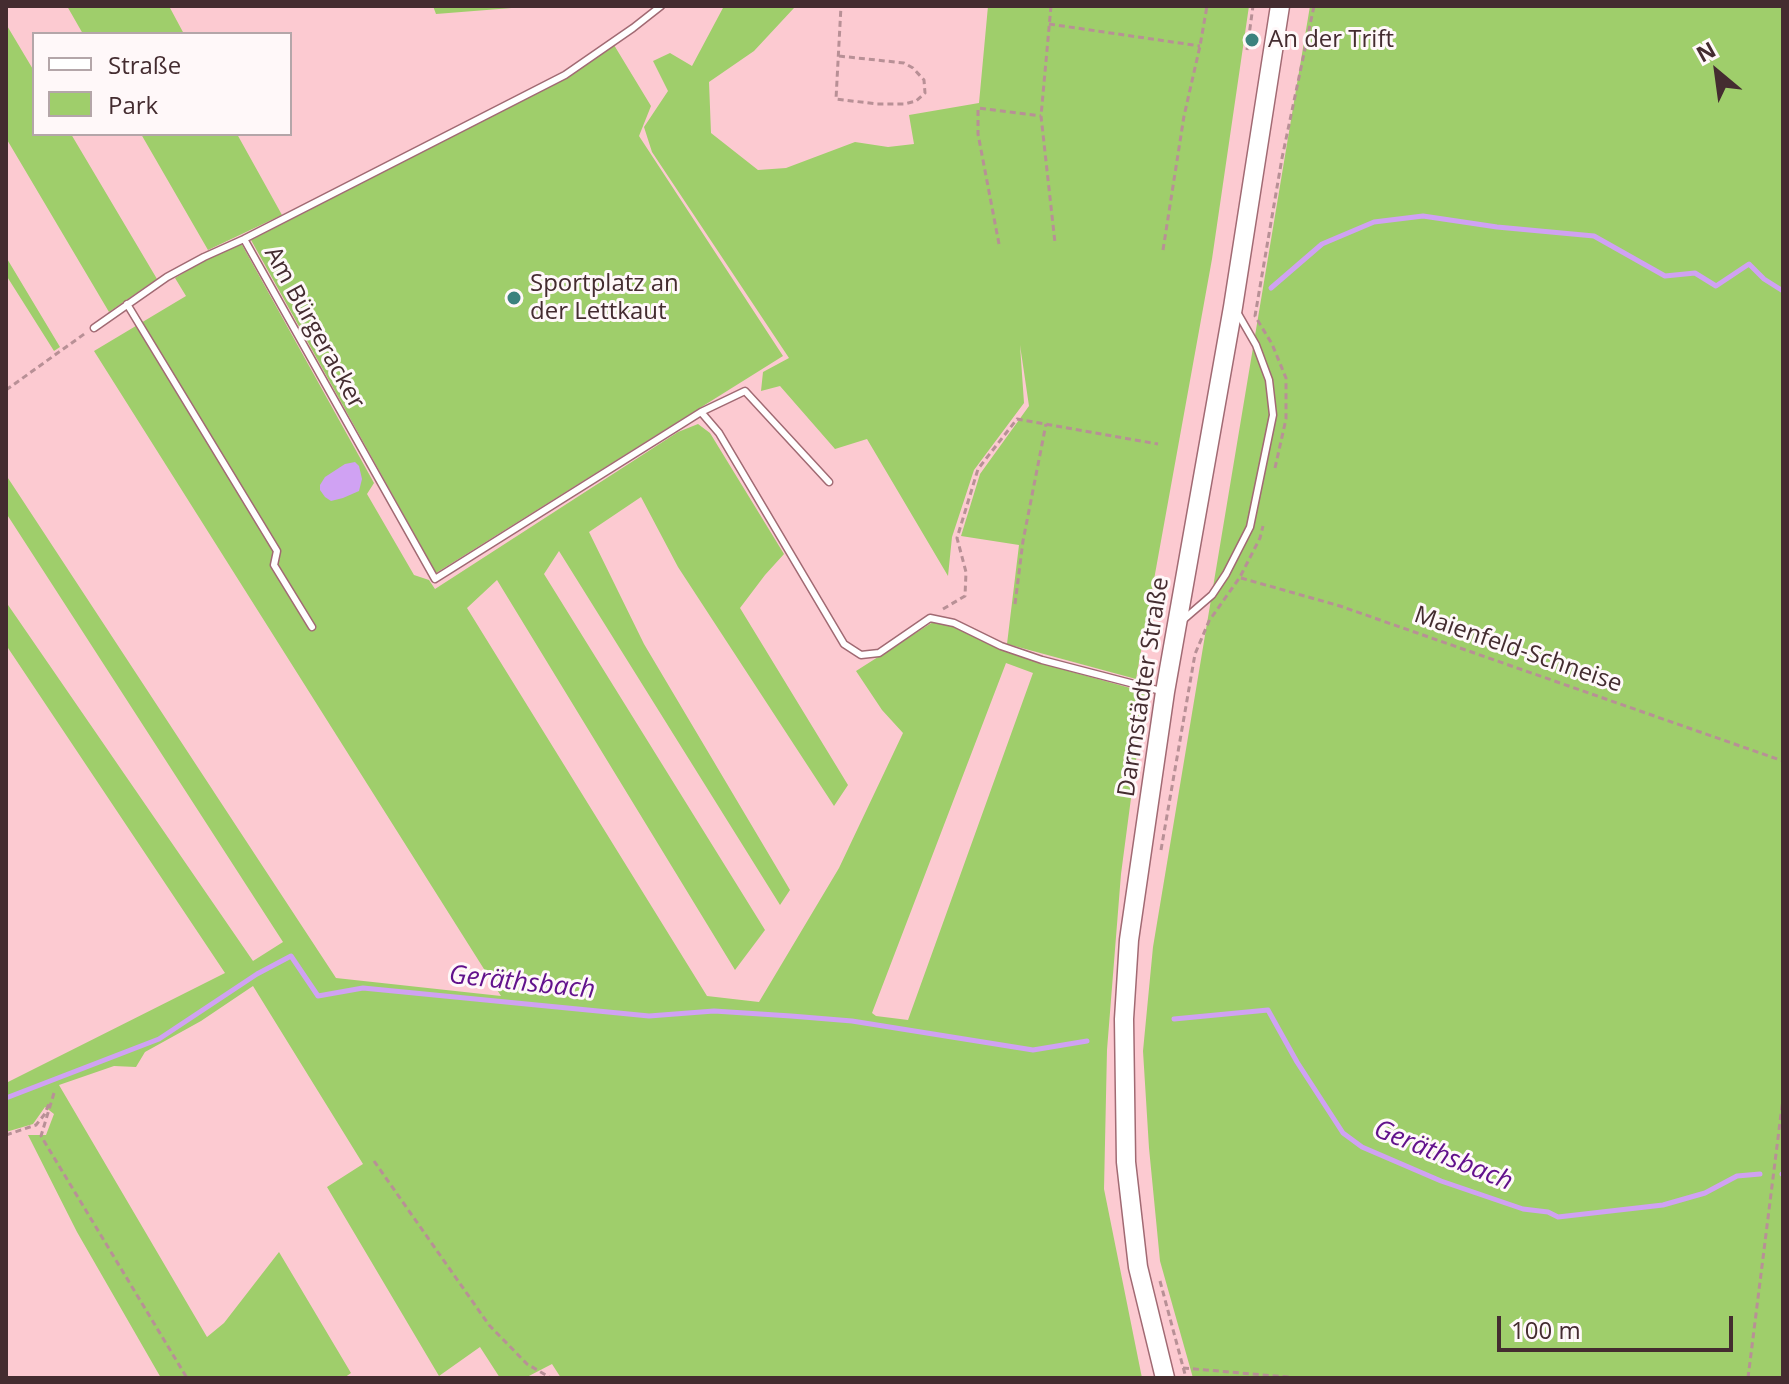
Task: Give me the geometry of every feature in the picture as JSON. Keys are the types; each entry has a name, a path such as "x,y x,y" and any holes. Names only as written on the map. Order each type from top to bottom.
{"main road":[{"name":"Darmstädter Straße","path":"1165,1378 1138,1267 1126,1162 1124,1019 1129,940 1165,692 1233,307 1280,6"}],"lane":[{"name":"Am Bürgeracker","path":"661,6 565,75 244,239 435,579 701,412"},
{"path":"94,328 167,277 244,239"},
{"path":"127,304 277,551 274,565 312,627"},
{"path":"1178,625 1212,595 1250,527 1273,415 1269,380 1256,345 1233,307"},
{"path":"829,482 745,391 701,412 719,433 844,644 861,655 879,653 930,618 954,623 1001,646 1042,660 1165,692"}],"path":[{"path":"839,56 904,63 924,80 925,93 916,101 904,104 836,99 841,6"},
{"path":"1051,6 1041,116 1055,243"},
{"path":"1163,250 1184,116 1207,6"},
{"path":"1247,50 1253,6"},
{"path":"1274,472 1286,419 1286,378 1272,344 1255,316 1282,158 1314,6"},
{"path":"1049,24 1200,46"},
{"path":"999,244 978,134 978,108 1041,116"},
{"path":"6,390 94,328"},
{"path":"930,618 965,596 966,572 957,538 978,469 1017,419 1158,444"},
{"path":"1015,604 1023,541 1046,424"},
{"path":"1160,854 1195,654 1209,621 1240,577 1260,538 1263,525"},
{"name":"Maienfeld-Schneise","path":"1240,577 1354,611 1783,761"},
{"path":"6,1135 36,1125 54,1093 41,1136 187,1378"},
{"path":"1748,1378 1783,1098"},
{"path":"374,1161 489,1325 527,1364 551,1378"},
{"path":"1159,1278 1186,1378"},
{"path":"1183,1368 1299,1378"}],"green space":[{"path":"67,6 169,6 183,32 82,32"},
{"path":"433,6 537,6 436,14"},
{"path":"724,6 794,8 754,51 709,82 711,133 758,170 786,168 855,142 888,147 914,144 909,115 979,103 988,6 1249,6 1212,259 1136,679 1007,644 1019,545 961,536 980,474 1029,406 1020,345 1024,403 974,470 952,537 948,576 867,439 835,449 780,386 761,391 763,372 789,358 652,152 644,127 668,91 653,61 670,53 692,66"},
{"path":"1310,6 1783,6 1783,1378 1193,1378 1160,1261 1143,1051 1153,947"},
{"path":"6,24 32,68 32,136 72,136 157,279 109,312 6,138"},
{"name":"Sportplatz an der Lettkaut","path":"614,45 651,106 639,136 783,356 436,573 251,240 566,78"},
{"path":"142,136 238,136 282,215 208,250"},
{"path":"241,243 374,483 367,494 414,575 429,580 435,589 678,432 698,424 710,433 784,554 740,608 848,785 834,806 678,567 641,497 589,532 644,644 790,890 780,905 559,551 544,574 765,930 735,970 497,580 467,608 707,996 759,1002 839,868 903,733 882,710 856,671 933,622 953,626 1002,650 1036,662 1145,692 1121,874 1107,1050 1104,1189 1142,1378 561,1378 552,1364 525,1378 500,1378 480,1347 439,1376 327,1187 363,1164 253,986 201,1021 145,1052 136,1067 114,1066 59,1085 207,1337 224,1323 279,1252 351,1373 344,1378 161,1378 77,1232 28,1135 46,1135 54,1114 45,1107 33,1124 6,1132 6,1083 225,973 6,645 6,602 253,961 283,942 6,513 6,475 336,978 501,996 94,351 186,296 175,278","holes":["1006,663 1033,673 908,1020 876,1016 872,1013"]},
{"path":"6,257 60,347 54,351 6,275"}],"shaded area":[{"path":"355,462 362,479 359,491 331,501 325,497 320,485 325,477 345,464"}],"waterway":[{"path":"1271,288 1322,244 1374,222 1423,216 1594,236 1665,276 1695,273 1716,286 1749,264 1764,279 1783,291"},
{"name":"Geräthsbach","path":"6,1098 159,1039 257,974 291,956 318,996 363,988 649,1016 714,1011 791,1016 852,1021 1033,1050 1087,1041"},
{"name":"Geräthsbach","path":"1174,1019 1268,1010 1343,1133 1362,1147 1441,1181 1523,1209 1548,1212 1558,1217 1663,1205 1705,1193 1737,1176 1760,1174"}],"place":[{"name":"An der Trift","path":"1252,40"},
{"name":"Sportplatz an der Lettkaut","path":"514,298"}]}
